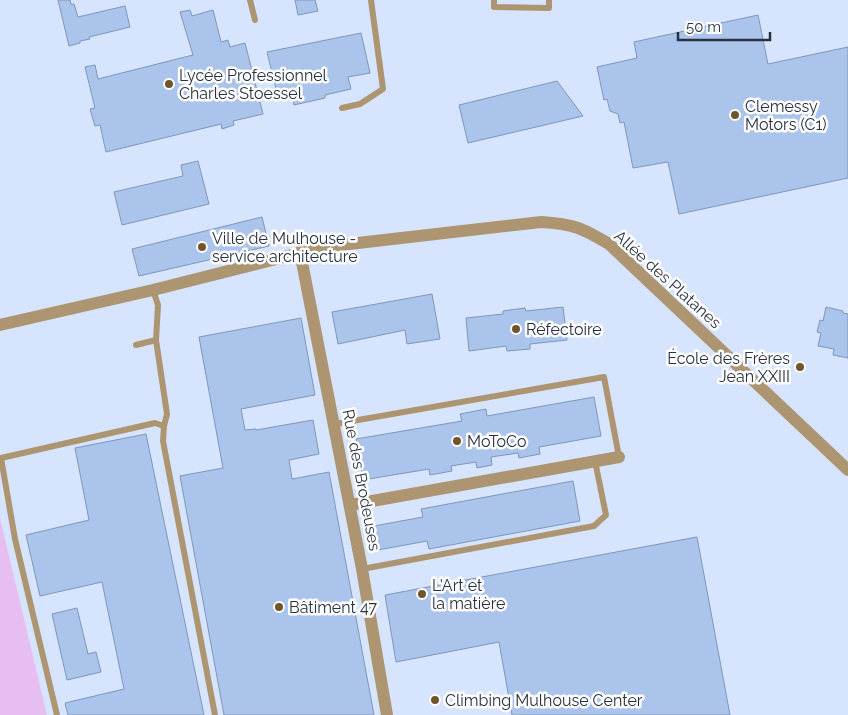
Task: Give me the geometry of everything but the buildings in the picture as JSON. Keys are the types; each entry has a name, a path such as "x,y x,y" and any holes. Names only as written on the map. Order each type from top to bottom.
{"street":[{"name":"Allée des Platanes","path":"0,325 153,290 330,246 542,222 565,223 585,230 609,244 848,470"},
{"name":"Rue des Brodeuses","path":"300,252 350,505 387,715"},
{"path":"350,505 620,457"}],"lane":[{"path":"250,0 254,20"},
{"path":"342,108 360,104 383,89 371,0"},
{"path":"494,0 494,7 548,8 549,0"},
{"path":"153,290 158,305 156,340 167,414 163,441 215,715"},
{"path":"136,345 156,340"},
{"path":"334,424 604,377 620,457"},
{"path":"57,715 15,539 1,458 155,423 164,426"},
{"path":"362,569 594,526 606,514 595,461"}],"shaded area":[{"path":"0,518 47,715 0,715"}],"place":[{"name":"Lycée Professionnel Charles Stoessel","path":"169,84"},
{"name":"Clemessy Motors (C1)","path":"735,115"},
{"name":"Ville de Mulhouse - service architecture","path":"202,247"},
{"name":"Réfectoire","path":"516,329"},
{"name":"École des Frères Jean XXIII","path":"800,367"},
{"name":"MoToCo","path":"457,441"},
{"name":"L'Art et la matière","path":"422,594"},
{"name":"Bâtiment 47","path":"279,607"},
{"name":"Climbing Mulhouse Center","path":"435,700"}]}
